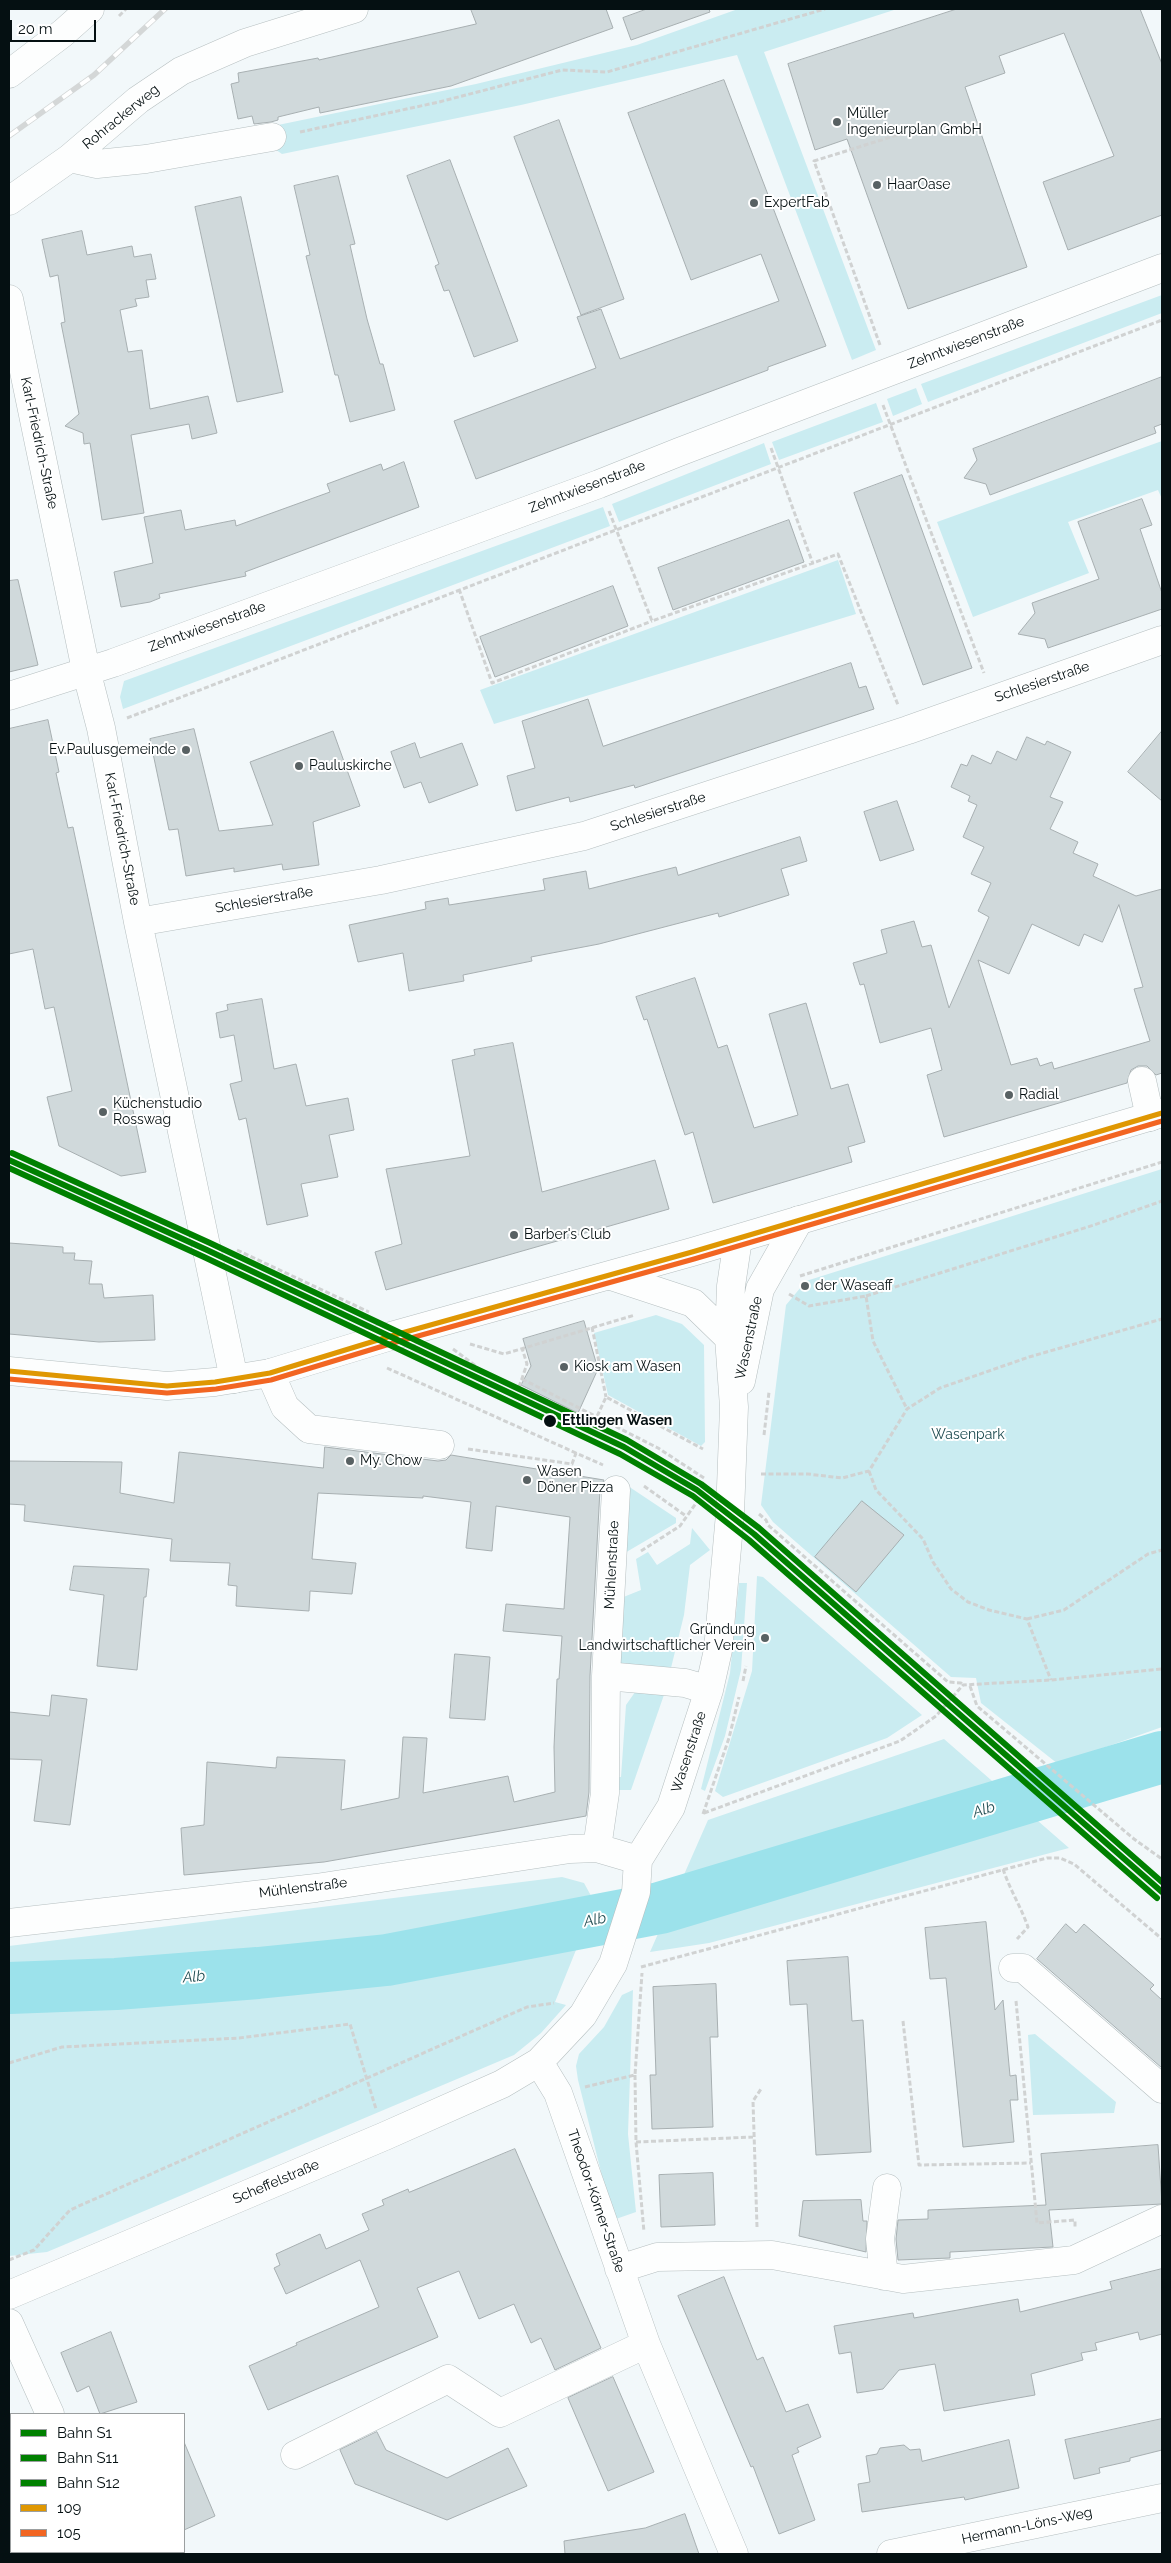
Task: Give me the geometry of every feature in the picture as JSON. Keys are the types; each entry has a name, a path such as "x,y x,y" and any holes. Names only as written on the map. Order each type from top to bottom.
{"street":[{"path":"9,74 64,33 90,9"},
{"name":"Rohrackerweg","path":"9,201 70,158 138,100 181,72 245,43 354,9"},
{"path":"70,158 97,164 146,159 285,135"},
{"name":"Zehntwiesenstraße","path":"9,696 113,663 599,484 761,420 1162,268"},
{"name":"Karl-Friedrich-Straße","path":"9,299 86,670 101,728 138,922 234,1379"},
{"name":"Schlesierstraße","path":"138,922 381,880 584,836 908,730 1162,640"},
{"path":"9,1371 167,1386 270,1373 410,1331 611,1276 1156,1115 1142,1081"},
{"name":"Wasenstraße","path":"540,2062 583,2014 614,1961 636,1892 638,1860 671,1807 709,1690 718,1650 721,1479 734,1407 760,1289 799,1220"},
{"name":"Wasenstraße","path":"734,1407 729,1338 731,1286 738,1239"},
{"path":"611,1276 693,1303 729,1338"},
{"path":"270,1373 285,1407 309,1429 440,1445"},
{"name":"Mühlenstraße","path":"597,1848 605,1793 606,1676 613,1479"},
{"path":"606,1676 685,1683 709,1690"},
{"name":"Mühlenstraße","path":"9,1923 316,1888 570,1849 597,1848 638,1860"},
{"path":"1013,1968 1023,1968 1162,2090"},
{"name":"Theodor-Körner-Straße","path":"540,2062 558,2093 646,2344 734,2554"},
{"name":"Scheffelstraße","path":"9,2295 385,2136 502,2084 540,2062"},
{"path":"884,2276 880,2239 887,2188"},
{"path":"619,2269 657,2256 772,2255 903,2279 1074,2260 1162,2219"},
{"path":"9,2323 50,2413"},
{"path":"295,2455 448,2379 500,2413 646,2344"},
{"name":"Hermann-Löns-Weg","path":"891,2554 1162,2498"}],"path":[{"path":"285,135 439,102 562,70 607,72 825,9"},
{"path":"907,132 814,161 881,375 890,424 993,699"},
{"path":"101,728 1162,320"},
{"path":"761,420 813,564"},
{"path":"599,484 652,622"},
{"path":"459,589 492,683 838,554 908,730"},
{"path":"796,1277 1162,1162"},
{"path":"782,1290 809,1306 866,1296 1094,1225 1162,1201"},
{"path":"204,1235 410,1331 445,1345 460,1353 476,1366"},
{"path":"866,1296 873,1341 908,1410"},
{"path":"461,1344 470,1344 504,1354 640,1314"},
{"path":"522,1379 721,1479 808,1474 842,1478 869,1472 908,1410 940,1388 1028,1357 1162,1319"},
{"path":"592,1327 606,1397 594,1423"},
{"path":"519,1387 527,1364 522,1348"},
{"path":"348,1350 576,1453 613,1479"},
{"path":"606,1397 710,1453"},
{"path":"440,1445 572,1464 576,1453"},
{"path":"869,1472 876,1490 923,1539 933,1562 951,1589 975,1605 1027,1619 1064,1610 1148,1554 1162,1550"},
{"path":"666,1537 680,1526 686,1516 721,1479"},
{"path":"643,1486 686,1516"},
{"path":"755,1512 948,1682 970,1686 1162,1669"},
{"path":"1027,1619 1051,1680"},
{"path":"703,1814 900,1741 936,1716 963,1685"},
{"path":"970,1686 977,1706 1162,1859"},
{"path":"614,1961 642,1968 1047,1858 1060,1858 1074,1864 1162,1939"},
{"path":"1003,1870 1009,1889 1020,1904 1028,1927 1011,1946 1037,2222 1075,2220"},
{"path":"642,1968 635,2075 636,2142 646,2260"},
{"path":"9,2260 34,2250 70,2210 527,2007 594,1996"},
{"path":"903,2021 918,2165 1031,2163"},
{"path":"9,2063 62,2046 238,2038 350,2024 366,2078"},
{"path":"558,2093 635,2075"},
{"path":"758,2255 753,2101 761,2089"},
{"path":"636,2142 753,2137"}],"green space":[{"path":"738,9 897,9 764,52 876,350 852,360 737,55 521,105 282,154 249,131 476,84 637,45"},
{"path":"1162,295 1162,313 928,402 921,384"},
{"path":"916,388 922,404 893,416 887,399"},
{"path":"876,403 883,422 779,460 772,442"},
{"path":"1162,441 1162,499 1158,490 1068,522 1089,573 973,617 937,522"},
{"path":"764,443 771,464 619,522 612,504"},
{"path":"603,507 610,526 123,709 120,697 124,681"},
{"path":"838,560 856,614 494,724 480,690"},
{"name":"Wasenpark","path":"1162,1169 1162,1727 1058,1764 981,1703 976,1678 951,1677 773,1522 761,1505 786,1305 806,1281"},
{"path":"656,1315 682,1324 704,1345 705,1442 701,1446 608,1395 594,1333"},
{"path":"628,1486 676,1518 676,1523 623,1554"},
{"path":"692,1528 710,1550 690,1565 684,1615 670,1672 612,1662 616,1600 641,1590 636,1559 648,1552 657,1565 690,1544"},
{"path":"757,1576 763,1577 922,1715 887,1738 723,1797 715,1791 752,1671"},
{"path":"739,1583 747,1583 741,1670 725,1736 705,1791 701,1789 730,1673"},
{"path":"640,1685 666,1689 631,1790 613,1790 613,1777 621,1777 626,1705"},
{"path":"944,1739 1069,1848 709,1943 650,1952 708,1820"},
{"path":"562,1877 584,1883 595,1903 555,2002 566,2005 541,2033 514,2055 47,2252 9,2256 9,1946"},
{"path":"633,1990 628,2134 636,2212 613,2220 576,2066 579,2054 604,2027 622,1995"},
{"path":"1035,2034 1116,2102 1114,2113 1033,2115 1028,2035"}],"building":[{"path":"471,9 606,9 613,28 451,86 320,113 319,107 278,117 278,120 271,122 254,124 252,116 238,119 231,84 239,82 238,73 318,58 319,60 476,24"},
{"path":"647,9 709,9 710,12 631,40 623,18"},
{"path":"957,9 1140,9 1162,64 1162,215 1068,250 1043,182 1114,156 1064,33 999,56 1005,73 965,87 1027,267 908,309 847,139 815,150 788,64"},
{"path":"724,80 826,346 768,367 768,370 476,479 454,421 596,368 577,317 601,309 620,359 779,301 761,254 691,280 628,113"},
{"path":"559,120 624,299 581,315 514,137"},
{"path":"450,160 518,341 474,357 449,290 444,291 435,266 439,264 407,176"},
{"path":"338,176 355,244 350,245 367,319 380,364 383,364 395,410 350,422 338,375 335,375 306,256 310,255 294,186"},
{"path":"241,197 283,392 237,402 195,207"},
{"path":"82,231 87,255 132,246 134,257 151,254 156,279 146,280 149,297 135,299 137,306 120,310 128,352 142,350 150,409 208,396 217,433 192,439 189,424 131,435 144,513 102,520 90,443 84,444 83,433 65,426 79,414 61,323 65,322 58,275 50,277 42,240"},
{"path":"1162,377 1162,424 1154,427 1156,433 990,495 986,484 964,478 977,460 973,449"},
{"path":"404,462 419,507 245,572 246,576 159,594 160,598 150,602 121,607 114,572 153,563 144,517 181,510 185,530 235,520 236,526 330,492 327,484 381,464 383,470"},
{"path":"902,475 972,668 923,685 854,493"},
{"path":"1142,499 1152,525 1140,529 1162,593 1162,609 1048,648 1045,639 1018,634 1035,613 1032,603 1099,579 1078,522"},
{"path":"789,520 804,562 673,610 658,568"},
{"path":"18,580 38,665 9,672 9,581"},
{"path":"613,586 628,626 495,677 480,637"},
{"path":"851,663 859,688 866,686 874,709 635,788 634,785 570,802 569,797 516,811 507,776 535,768 522,721 588,699 603,746"},
{"path":"48,720 59,772 56,773 68,828 73,827 146,1172 121,1176 59,1146 47,1097 72,1091 54,1007 45,1009 33,949 9,954 9,729"},
{"path":"194,729 219,831 273,825 250,762 333,731 360,806 313,822 319,865 283,870 282,864 234,872 234,868 186,876 178,829 169,830 150,739"},
{"path":"1162,731 1162,801 1128,772"},
{"path":"1027,737 1045,745 1047,741 1071,752 1050,797 1063,802 1050,829 1078,842 1073,853 1098,864 1093,876 1136,896 1162,889 1162,1073 1156,1075 1147,1066 1138,1066 1131,1070 1127,1083 944,1137 927,1075 942,1070 931,1028 880,1043 864,984 860,985 853,963 887,953 881,930 914,921 922,947 931,945 949,1008 989,917 978,911 991,883 971,874 984,847 963,837 977,805 968,801 970,796 951,787 961,764 967,766 972,755 991,764 997,751 1016,760","holes":["1119,905 1143,987 1134,989 1150,1041 1054,1069 1052,1062 1040,1066 1037,1058 1011,1065 978,960 1009,974 1032,924 1079,946 1084,934 1102,942"]},
{"path":"415,743 420,758 462,743 478,785 429,803 421,782 404,788 391,752"},
{"path":"897,801 914,850 880,861 864,812"},
{"path":"800,837 807,861 781,869 789,895 719,917 718,913 599,944 531,957 532,961 463,975 464,981 409,991 403,953 358,962 349,925 426,909 425,902 448,898 449,905 545,890 543,879 586,871 589,889 676,867 678,875"},
{"path":"695,978 718,1048 727,1045 754,1128 798,1115 769,1014 806,1003 831,1089 848,1084 865,1142 848,1147 852,1162 713,1203 693,1132 685,1135 647,1019 644,1020 636,997"},
{"path":"262,999 274,1069 296,1064 306,1106 348,1098 354,1130 329,1135 338,1177 301,1184 308,1216 267,1225 246,1118 239,1120 230,1084 242,1081 234,1035 220,1038 216,1013 228,1010 227,1005"},
{"path":"513,1043 542,1192 655,1160 669,1209 386,1290 375,1252 402,1244 386,1169 470,1156 452,1060 475,1055 474,1050"},
{"path":"9,1243 63,1247 63,1253 75,1253 74,1260 92,1261 89,1284 102,1284 104,1298 153,1295 155,1340 99,1342 9,1334"},
{"name":"Kiosk am Wasen","path":"584,1321 598,1369 578,1413 521,1385 531,1366 523,1339"},
{"path":"325,1447 438,1461 446,1460 451,1455 604,1480 600,1489 590,1676 589,1792 586,1816 324,1862 184,1875 181,1828 204,1825 207,1762 276,1768 277,1757 345,1760 341,1810 399,1798 403,1737 427,1738 423,1793 508,1776 514,1802 555,1792 554,1747 557,1679 559,1679 562,1636 503,1631 506,1604 564,1609 570,1517 496,1506 492,1551 466,1548 471,1502 423,1496 423,1498 318,1493 312,1559 356,1563 352,1594 310,1591 309,1611 236,1606 237,1586 228,1585 230,1563 170,1561 172,1539 24,1521 25,1505 9,1504 9,1461 122,1462 120,1493 174,1503 179,1452 323,1468"},
{"path":"862,1501 904,1535 856,1592 815,1557"},
{"path":"74,1566 149,1569 146,1597 144,1597 137,1670 97,1666 104,1595 70,1590"},
{"path":"455,1654 490,1657 485,1720 450,1718"},
{"path":"52,1695 87,1699 70,1825 34,1821 42,1760 9,1759 9,1712 49,1716"},
{"path":"986,1922 995,2010 1003,2000 1010,2076 1016,2075 1018,2100 1010,2100 1014,2142 963,2147 946,1978 930,1979 925,1928"},
{"path":"1066,1924 1076,1933 1084,1924 1154,1985 1150,1989 1162,2000 1162,2068 1037,1959"},
{"path":"848,1957 852,2021 863,2020 871,2152 816,2155 807,2004 790,2005 787,1961"},
{"path":"716,1984 718,2037 710,2037 713,2127 652,2129 650,2075 656,2075 653,1987"},
{"path":"1158,2145 1162,2204 1049,2210 1053,2247 950,2252 950,2258 898,2260 896,2239 898,2220 928,2219 928,2210 1046,2205 1041,2154"},
{"path":"515,2149 601,2348 555,2370 541,2338 531,2343 514,2304 479,2319 459,2271 417,2288 438,2337 268,2410 249,2366 297,2345 296,2343 379,2307 360,2260 286,2294 274,2268 280,2265 276,2254 320,2234 326,2249 369,2230 362,2214 384,2205 382,2200 408,2189 409,2192"},
{"path":"713,2173 715,2225 661,2227 659,2175"},
{"path":"861,2200 863,2221 867,2221 866,2252 799,2236 803,2201"},
{"path":"1162,2269 1162,2334 1140,2340 1138,2332 1095,2343 1097,2350 1081,2353 1083,2360 1031,2374 1035,2395 944,2411 935,2364 899,2370 883,2389 857,2393 851,2352 839,2354 834,2326 913,2313 914,2318 1018,2299 1020,2312 1112,2289 1110,2282"},
{"path":"724,2277 757,2360 763,2357 786,2412 808,2404 821,2437 797,2448 799,2452 792,2455 815,2520 779,2534 753,2466 751,2467 678,2296"},
{"path":"111,2332 137,2402 100,2413 89,2386 77,2392 61,2353"},
{"path":"613,2377 654,2472 608,2491 568,2398"},
{"path":"1162,2419 1162,2450 1130,2458 1130,2461 1099,2468 1100,2473 1074,2479 1065,2440"},
{"path":"377,2432 386,2450 447,2478 508,2448 527,2486 447,2520 355,2484 340,2450"},
{"path":"1009,2440 1019,2488 965,2500 964,2497 862,2512 858,2484 870,2482 866,2456 877,2454 880,2448 904,2445 910,2450 920,2449 922,2461"},
{"path":"185,2444 215,2516 185,2530"},
{"path":"685,2514 699,2554 565,2554 564,2541 645,2528"}],"waterway":[{"name":"Alb","path":"9,1988 116,1984 258,1973 387,1960 660,1908 1162,1757"}],"railway":[{"path":"9,136 94,75 165,9"}],"rail line":[{"name":"S12","path":"12,1153 210,1243 627,1440 701,1484 759,1528 1162,1882"},
{"name":"S1","path":"9,1160 207,1250 624,1447 697,1490 754,1534 1162,1892"},
{"name":"S11","path":"9,1168 204,1257 620,1454 693,1496 749,1540 1157,1898"}],"transit line":[{"name":"109","path":"9,1371 167,1386 215,1382 270,1373 391,1336 692,1252 1162,1113"},
{"name":"105","path":"9,1379 167,1393 216,1389 271,1380 393,1343 694,1259 1162,1121"}],"place":[{"name":"Müller Ingenieurplan GmbH","path":"837,122"},
{"name":"HaarOase","path":"877,185"},
{"name":"ExpertFab","path":"754,203"},
{"name":"Ev.Paulusgemeinde","path":"186,750"},
{"name":"Pauluskirche","path":"299,766"},
{"name":"Radial","path":"1009,1095"},
{"name":"Küchenstudio Rosswag","path":"103,1112"},
{"name":"Barber's Club","path":"514,1235"},
{"name":"der Waseaff","path":"805,1286"},
{"name":"Kiosk am Wasen","path":"564,1367"},
{"name":"Ettlingen Wasen","path":"550,1421"},
{"name":"My. Chow","path":"350,1461"},
{"name":"Wasen Döner Pizza","path":"527,1480"},
{"name":"Gründung Landwirtschaftlicher Verein","path":"765,1638"}]}
